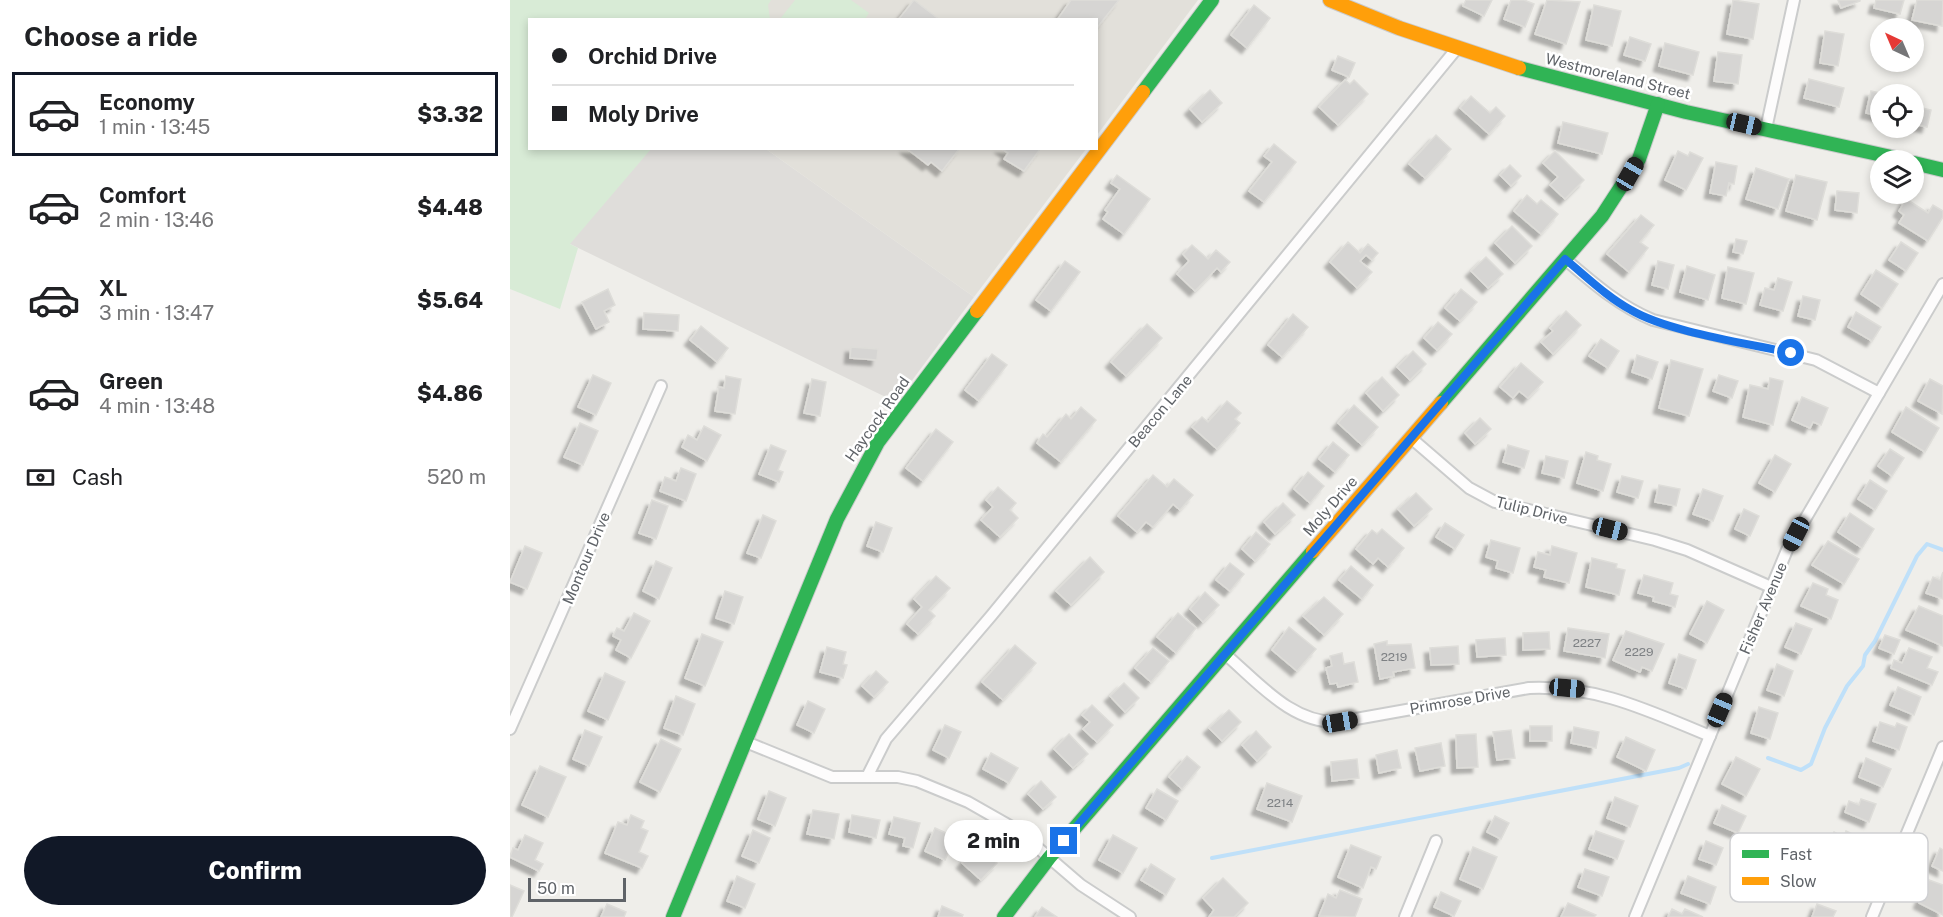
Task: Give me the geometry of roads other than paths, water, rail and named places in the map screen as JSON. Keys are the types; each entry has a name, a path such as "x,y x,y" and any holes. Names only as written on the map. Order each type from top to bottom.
{"main road":[{"name":"Haycock Road","path":"673,917 837,519 878,442 1212,0"},
{"name":"Westmoreland Street","path":"1330,0 1402,29 1558,80 1870,152"},
{"name":"Moly Drive","path":"1004,917 1049,858 1622,190 1643,150 1658,104"},
{"path":"1924,165 1943,170"}],"street":[{"path":"1766,129 1794,0"},
{"name":"Beacon Lane","path":"867,777 886,740 919,699 991,616 1458,47"},
{"path":"1565,259 1614,300 1633,312 1653,320 1816,360 1879,393"},
{"name":"Fisher Avenue","path":"1635,917 1771,587 1805,517 1943,284"},
{"name":"Montour Drive","path":"510,729 661,386"},
{"name":"Tulip Drive","path":"1411,438 1469,488 1488,499 1655,540 1687,550 1771,587"},
{"name":"Primrose Drive","path":"1225,654 1292,711 1316,721 1340,722 1529,688 1554,686 1580,689 1616,698 1710,736"},
{"path":"746,742 832,777 890,776 917,781 968,802 1017,830 1081,885 1130,917"},
{"path":"1907,833 1943,747"},
{"path":"1405,917 1436,841"},
{"path":"1872,917 1878,902"}],"waterway":[{"path":"1768,758 1801,770 1811,764 1825,728 1847,686 1863,666 1865,655 1875,641 1917,556 1927,544 1943,550"},
{"path":"1212,858 1679,768 1688,764"}]}
